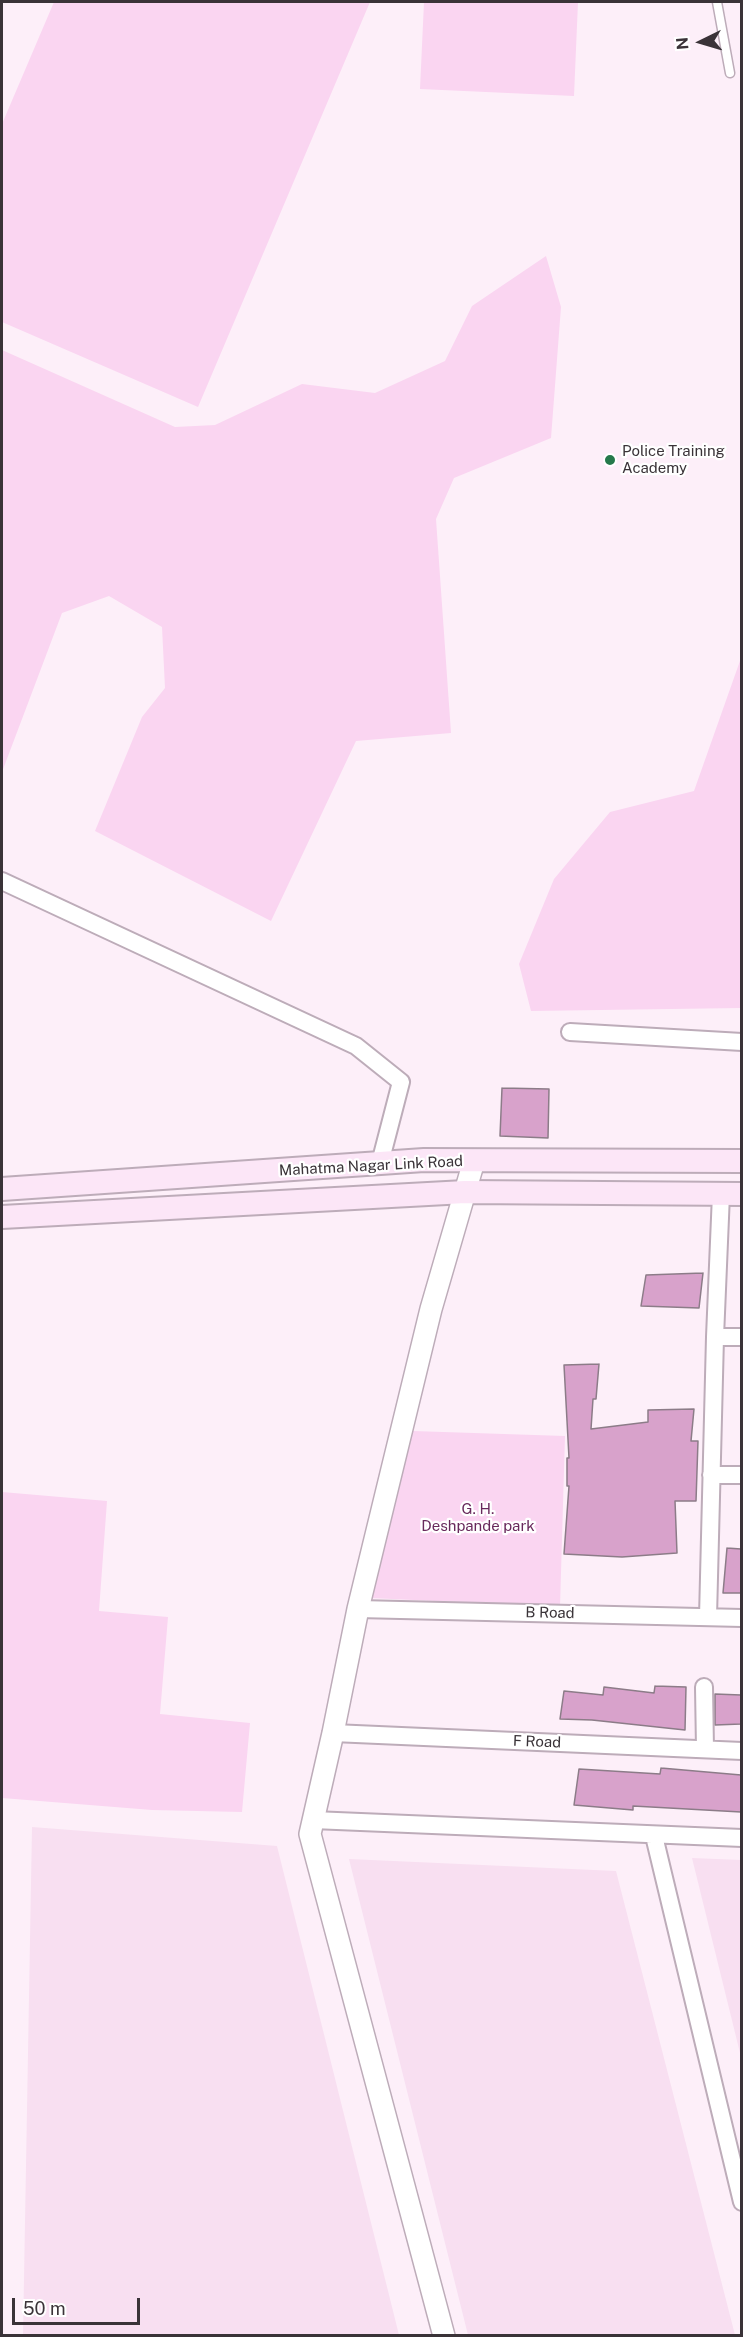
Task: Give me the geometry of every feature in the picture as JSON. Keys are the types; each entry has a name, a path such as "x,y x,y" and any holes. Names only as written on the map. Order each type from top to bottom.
{"main road":[{"name":"Mahatma Nagar Link Road","path":"2,1189 424,1160 741,1161"},
{"name":"Mahatma Nagar Link Road","path":"2,1217 465,1192 731,1194"}],"street":[{"path":"2,881 356,1046 401,1082 380,1163"},
{"path":"570,1032 741,1042"},
{"path":"444,2336 310,1834 358,1609 431,1309 474,1161"},
{"path":"708,1617 715,1337 731,1194"},
{"path":"715,1337 741,1337"},
{"path":"711,1475 741,1475"},
{"name":"B Road","path":"358,1609 741,1618"},
{"path":"704,1687 705,1749"},
{"name":"F Road","path":"333,1733 741,1751"},
{"path":"313,1820 741,1838"},
{"path":"654,1836 741,2202"}],"lane":[{"path":"717,2 730,73"}],"shaded area":[{"path":"32,1827 277,1846 399,2335 23,2335"},
{"path":"692,1858 741,1860 741,2057"},
{"path":"349,1859 616,1871 735,2335 468,2335"}],"green space":[{"path":"54,2 370,2 198,407 2,322 2,124"},
{"path":"424,2 578,2 574,96 420,89"},
{"path":"546,256 561,307 551,438 454,478 436,519 451,733 356,741 271,921 95,831 142,717 165,688 162,627 109,596 62,613 2,772 2,350 175,427 215,425 302,384 375,393 445,361 472,306"},
{"path":"741,658 741,1008 531,1011 519,964 554,879 610,812 694,791"},
{"name":"G. H. Deshpande park","path":"413,1431 565,1436 560,1607 371,1598"},
{"path":"2,1492 107,1501 99,1611 168,1617 160,1714 250,1723 242,1812 152,1810 2,1798"}],"building":[{"path":"502,1088 549,1089 548,1138 500,1136"},
{"path":"703,1273 699,1308 641,1306 646,1275"},
{"path":"599,1364 591,1429 648,1422 648,1410 694,1409 691,1441 698,1441 696,1501 675,1501 677,1553 622,1557 564,1554 569,1486 567,1486 567,1458 569,1458 564,1365"},
{"path":"727,1548 741,1549 741,1593 723,1593"},
{"path":"655,1686 686,1687 685,1730 592,1720 560,1719 564,1691 603,1695 604,1687 654,1693"},
{"path":"715,1694 741,1695 741,1724 715,1725"},
{"path":"661,1768 741,1775 741,1812 633,1806 633,1810 574,1805 579,1769 660,1774"}],"place":[{"name":"Police Training Academy","path":"610,460"}]}
